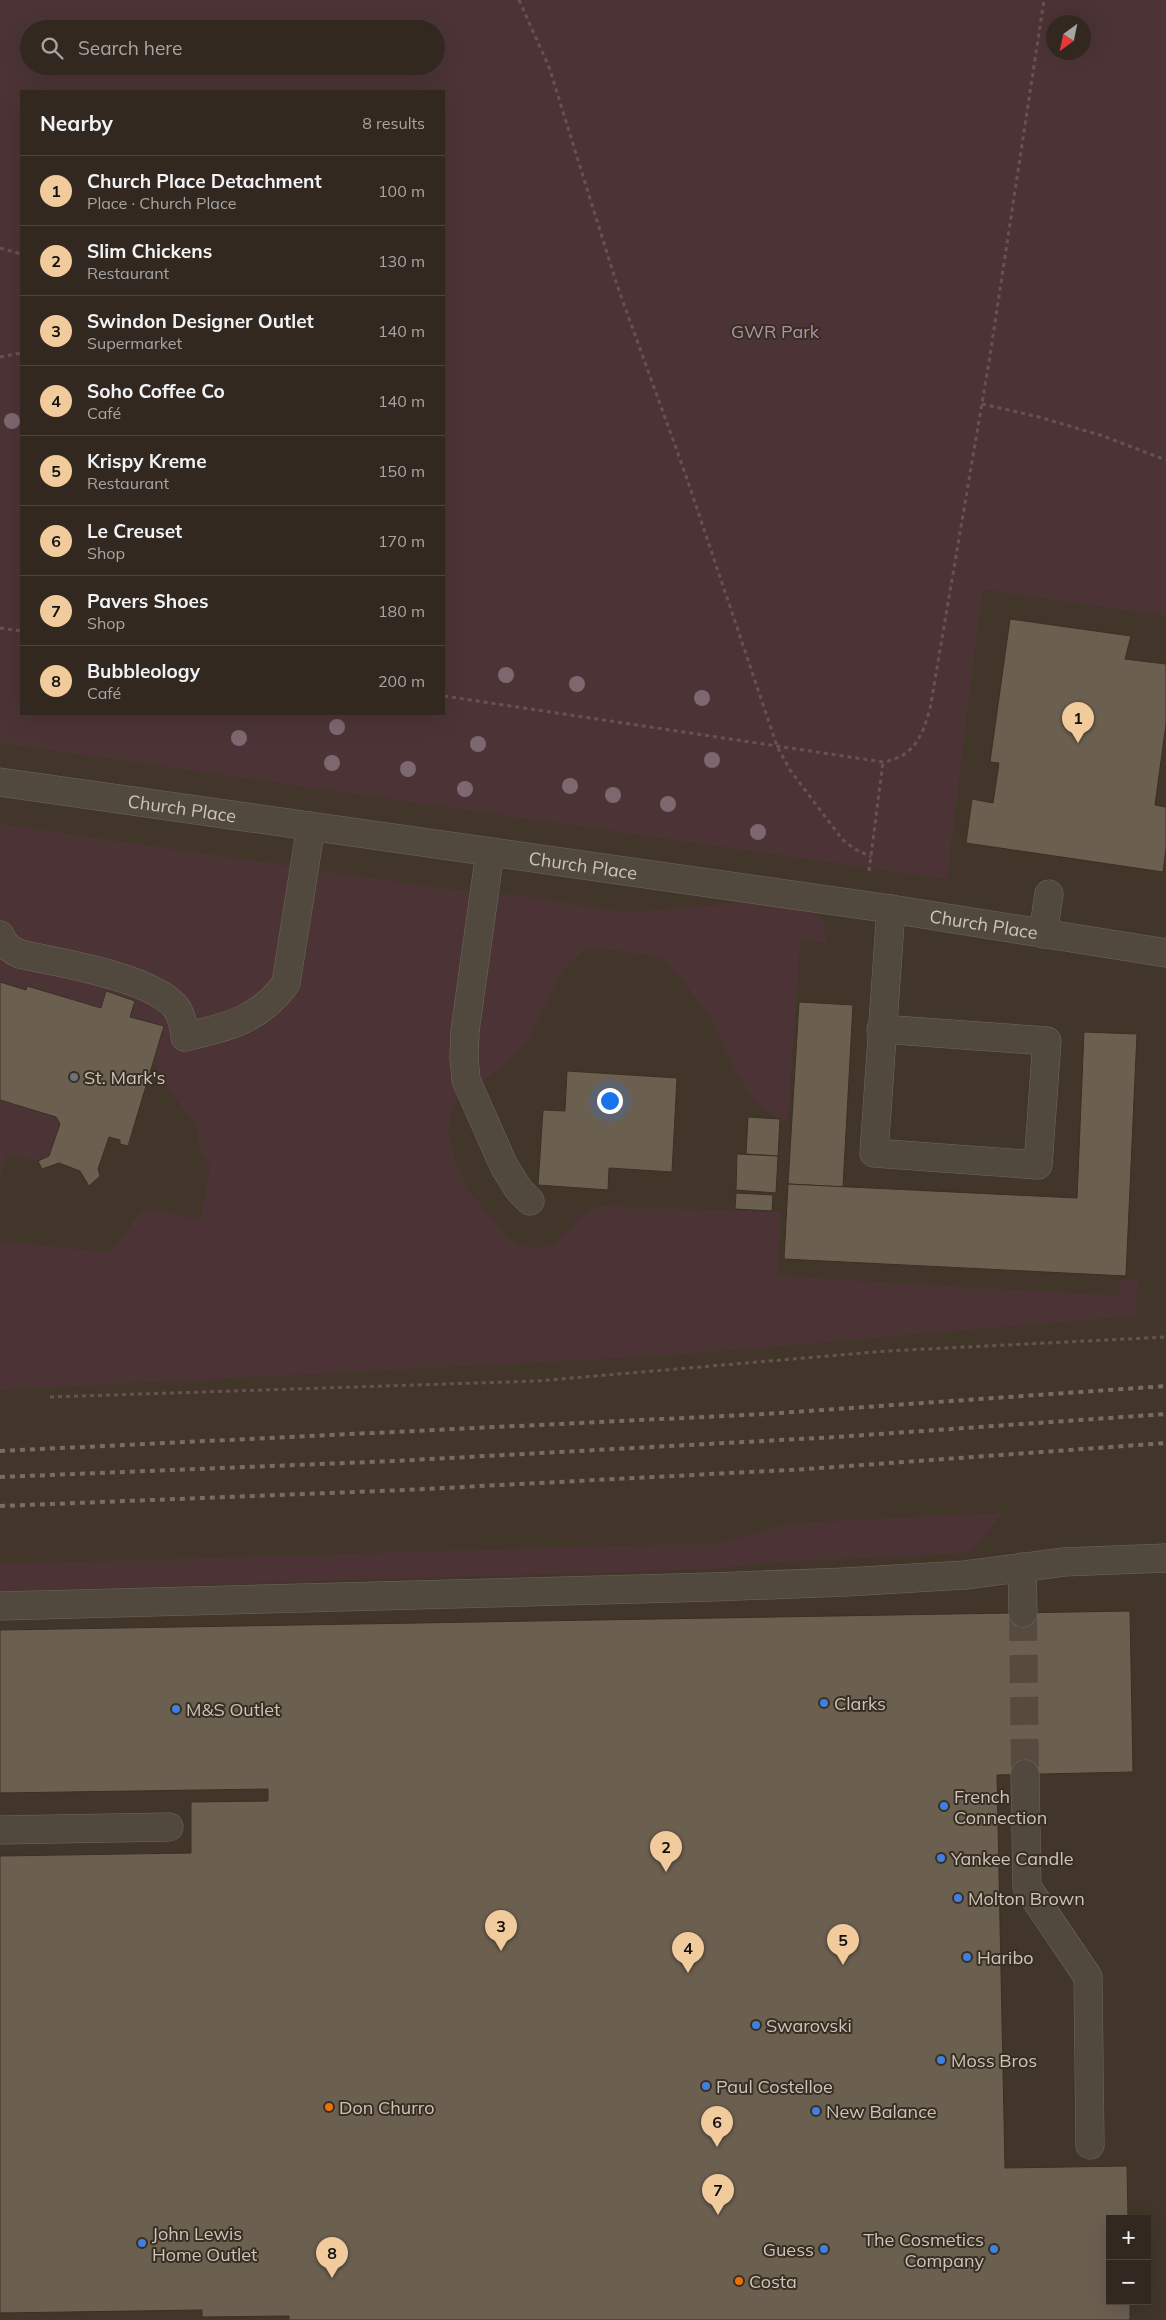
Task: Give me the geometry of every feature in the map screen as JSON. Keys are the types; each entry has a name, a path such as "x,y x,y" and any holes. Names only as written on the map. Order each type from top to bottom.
{"street":[{"name":"Church Place","path":"0,782 878,908 1166,953"},
{"path":"0,935 3,943 20,954 122,979 158,993 175,1006 184,1024 185,1037 242,1021 271,1002 286,983 311,826"},
{"path":"490,852 465,1031 464,1057 466,1080 504,1166 530,1201"},
{"path":"1043,934 1049,894"},
{"path":"878,908 882,1029 874,1153 1038,1165 1047,1041 882,1029"},
{"path":"0,1606 712,1588 965,1575 1064,1562 1166,1558"},
{"path":"1022,1567 1023,1613"},
{"path":"1025,1774 1027,1887 1088,1977 1090,2145"},
{"path":"0,1830 169,1827"}],"path":[{"path":"519,0 549,67 617,285 686,473 777,746 790,770 836,832 853,848 871,856"},
{"path":"445,696 884,762 897,760 912,748 923,732 930,709 982,404 1044,0"},
{"path":"0,248 20,254"},
{"path":"0,357 20,353"},
{"path":"982,404 1039,417 1094,434 1166,460"},
{"path":"0,628 20,631"},
{"path":"878,908 871,856 884,762"},
{"path":"50,1396 537,1381 886,1351 1166,1337"}],"green space":[{"name":"GWR Park","path":"0,0 1166,0 1166,616 982,589 947,879 0,743"},
{"path":"0,824 434,887 539,898 628,913 757,901 803,905 823,921 827,943 800,939 788,1119 779,1120 764,1109 748,1092 736,1072 713,1022 681,977 662,957 599,948 584,949 566,966 529,1039 500,1068 458,1100 451,1114 448,1135 456,1164 468,1190 506,1236 522,1246 542,1248 556,1243 587,1211 601,1206 781,1212 777,1276 1119,1296 1120,1281 1138,1279 1135,1316 660,1356 0,1390 0,1242 112,1252 138,1215 147,1209 201,1220 210,1165 201,1154 196,1125 163,1082 150,1052 152,1023 130,1017 135,1001 106,991 101,1008 28,986 26,990 0,982"},
{"path":"0,1100 56,1117 60,1124 49,1156 38,1161 7,1155 0,1180"},
{"path":"1002,1513 973,1550 966,1553 763,1563 718,1569 0,1591 0,1564 720,1543 793,1523"}],"building":[{"path":"1010,619 1131,636 1125,659 1166,664 1166,724 1155,805 1166,807 1166,848 1163,872 966,843 972,799 993,803 999,763 990,762"},
{"name":"St. Mark's","path":"0,982 26,990 27,986 101,1008 106,991 135,1001 130,1017 164,1026 128,1146 120,1144 120,1140 109,1137 98,1169 100,1176 89,1186 80,1171 59,1163 42,1169 38,1161 49,1156 60,1124 56,1117 0,1100"},
{"path":"799,1002 853,1005 843,1187 788,1184"},
{"path":"1084,1032 1137,1034 1126,1276 784,1259 788,1184 1077,1198"},
{"path":"567,1071 677,1078 672,1172 609,1168 608,1190 538,1185 543,1110 565,1111"},
{"path":"748,1117 780,1119 778,1156 746,1154"},
{"path":"737,1154 778,1156 776,1193 736,1190"},
{"path":"736,1193 773,1195 772,1211 735,1209"},
{"path":"1130,1611 1133,1772 997,1775 1005,2168 1127,2166 1128,2215 1106,2215 1106,2305 1130,2305 1130,2320 289,2320 289,2316 202,2317 202,2310 0,2313 0,1856 191,1853 191,1802 268,1801 268,1789 0,1793 0,1630"}],"tunnel":[{"path":"1023,1613 1025,1774"}],"railway":[{"path":"0,1451 765,1414 1166,1386"},
{"path":"0,1477 394,1461 836,1437 1166,1414"},
{"path":"0,1506 405,1490 807,1469 1166,1443"}],"place":[{"name":"Church Place Detachment","path":"1078,743"},
{"name":"St. Mark's","path":"74,1077"},
{"name":"Clarks","path":"824,1703"},
{"name":"M&S Outlet","path":"176,1709"},
{"name":"French Connection","path":"944,1806"},
{"name":"Yankee Candle","path":"941,1858"},
{"name":"Slim Chickens","path":"666,1872"},
{"name":"Molton Brown","path":"958,1898"},
{"name":"Swindon Designer Outlet","path":"501,1951"},
{"name":"Haribo","path":"967,1957"},
{"name":"Krispy Kreme","path":"843,1965"},
{"name":"Soho Coffee Co","path":"688,1973"},
{"name":"Swarovski","path":"756,2025"},
{"name":"Moss Bros","path":"941,2060"},
{"name":"Paul Costelloe","path":"706,2086"},
{"name":"Don Churro","path":"329,2107"},
{"name":"New Balance","path":"816,2111"},
{"name":"Le Creuset","path":"717,2147"},
{"name":"Pavers Shoes","path":"718,2215"},
{"name":"John Lewis Home Outlet","path":"142,2243"},
{"name":"Guess","path":"824,2249"},
{"name":"The Cosmetics Company","path":"994,2249"},
{"name":"Bubbleology","path":"332,2278"},
{"name":"Costa","path":"739,2281"}]}
